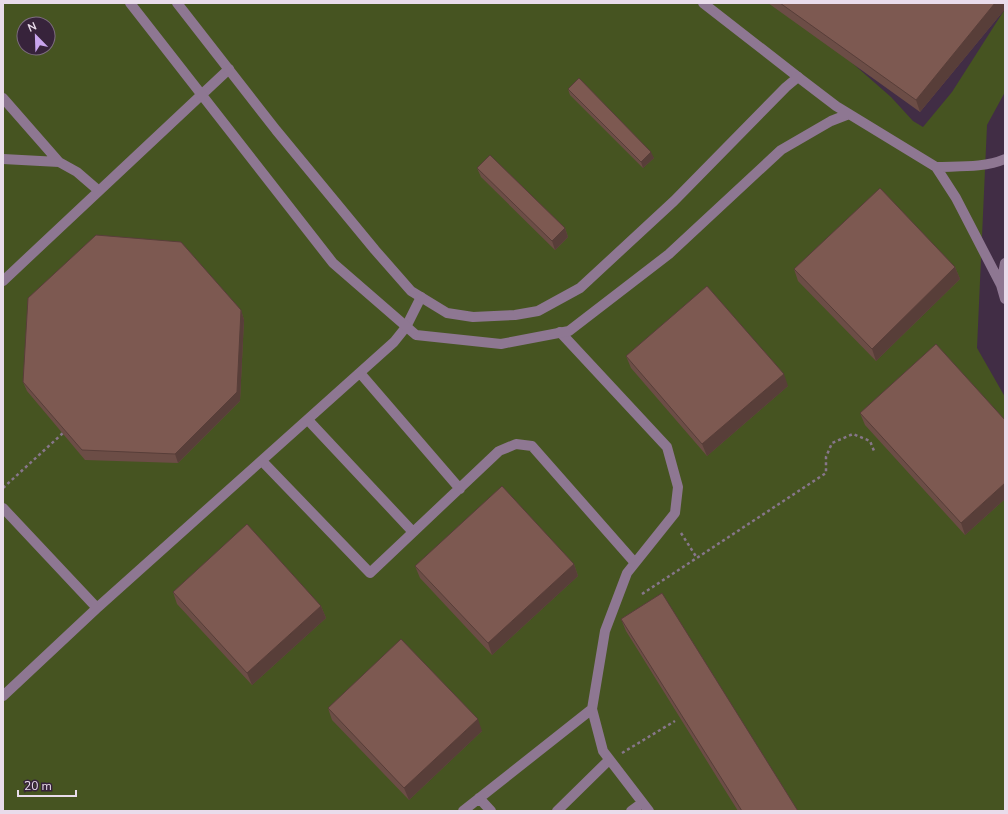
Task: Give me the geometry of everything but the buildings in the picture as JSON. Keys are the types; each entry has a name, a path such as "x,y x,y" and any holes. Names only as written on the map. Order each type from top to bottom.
{"street":[{"path":"130,3 333,263 416,335 501,344 569,331 669,254 781,150 831,121 849,114"},
{"path":"177,3 229,70 375,250 411,291 447,313 473,317 515,316 538,310 580,288 674,201 786,87 798,77"},
{"path":"703,3 798,77 849,114 936,166 956,198 1001,285 1005,300"},
{"path":"3,281 229,70"},
{"path":"3,98 59,162 77,172 100,191"},
{"path":"3,159 59,162"},
{"path":"936,166 969,166 996,163 1005,159"},
{"path":"1001,285 1005,263"},
{"path":"3,696 97,608 394,342 406,327 421,297"},
{"path":"560,332 667,447 678,487 675,513 627,573 605,631 592,709 603,751 649,811"},
{"path":"360,373 460,489"},
{"path":"308,420 413,532"},
{"path":"262,460 370,573 500,451 516,444 532,446 635,563"},
{"path":"3,508 97,608"},
{"path":"463,811 592,709"},
{"path":"557,811 610,760"},
{"path":"479,798 491,811"},
{"path":"631,811 642,803"}],"path":[{"path":"3,488 62,433"},
{"path":"642,594 826,473 826,457 832,443 853,434 870,441 874,451"},
{"path":"681,533 697,558"},
{"path":"620,755 675,721"}],"green space":[{"path":"3,3 771,3 843,55 891,97 913,121 923,127 952,92 1005,9 1005,92 987,125 977,348 1005,397 1005,811 3,811"}]}
